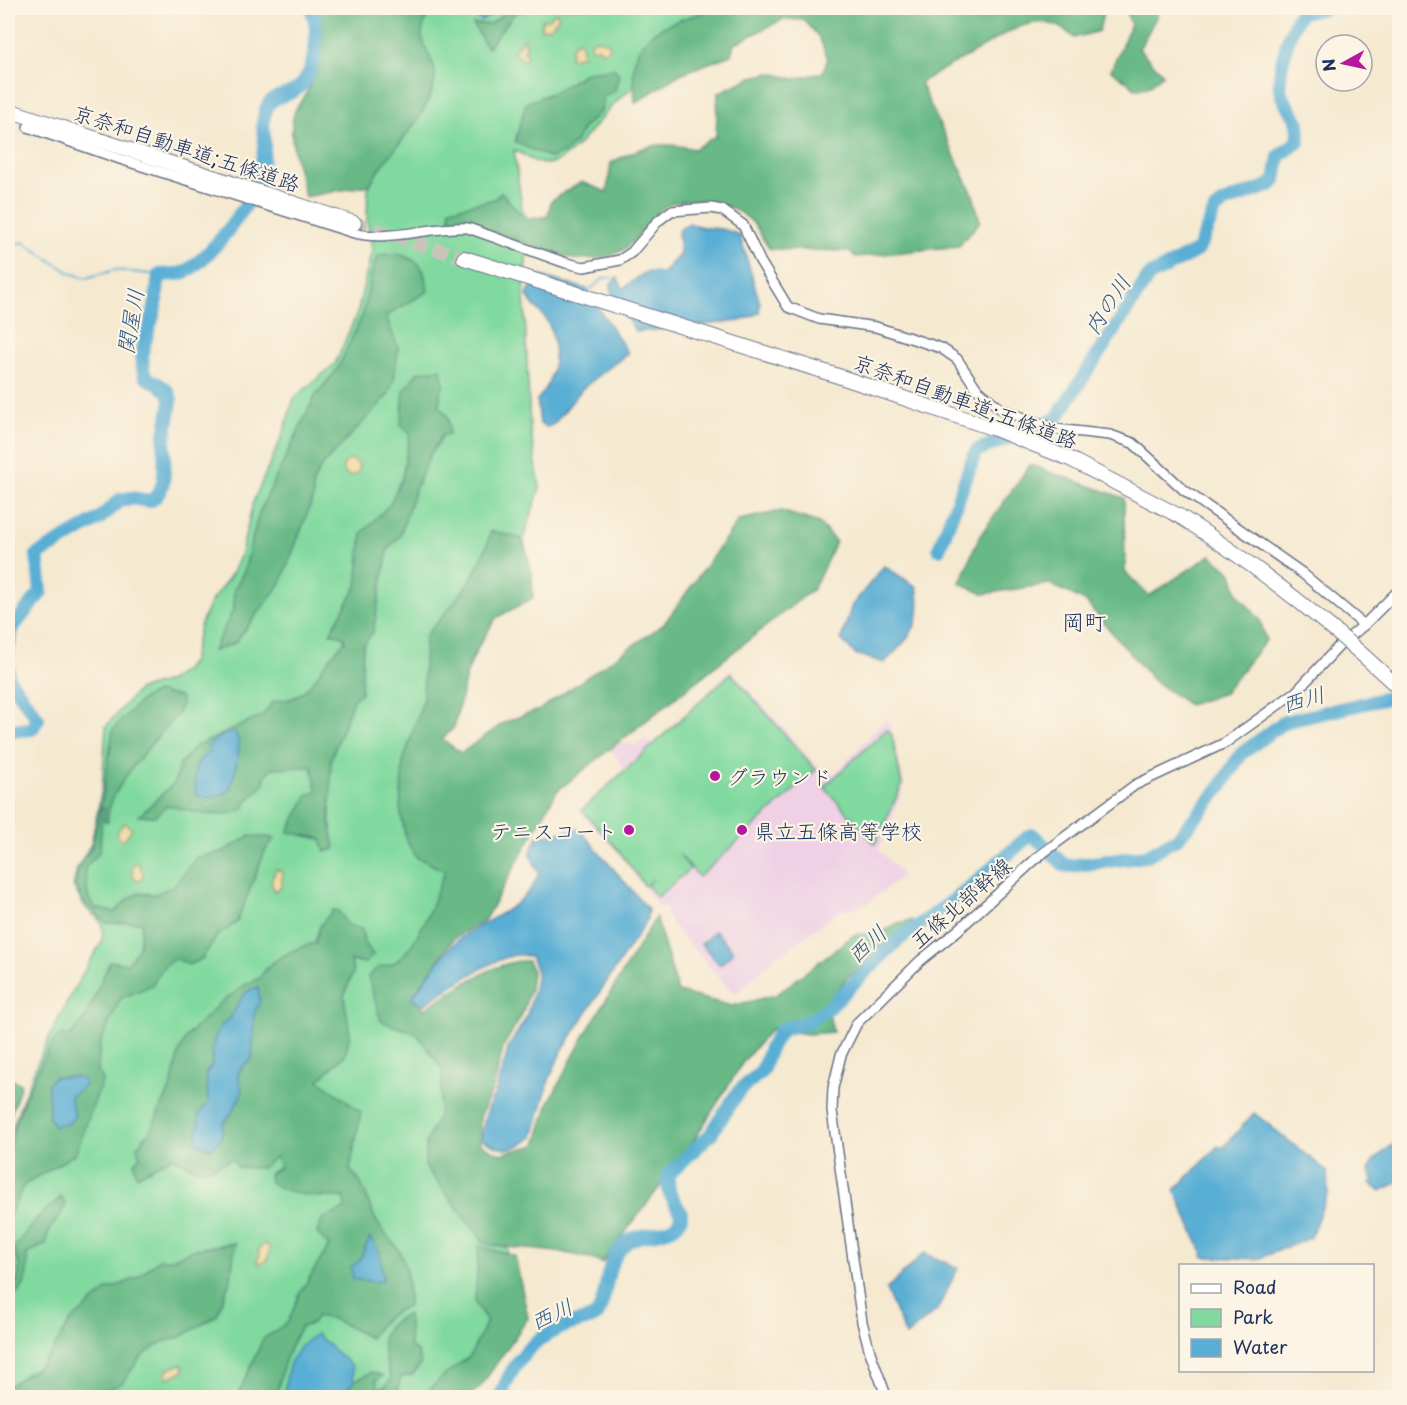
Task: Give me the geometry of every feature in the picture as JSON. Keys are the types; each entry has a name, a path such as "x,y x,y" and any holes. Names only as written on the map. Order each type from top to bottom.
{"highway":[{"name":"京奈和自動車道;五條道路","path":"13,112 330,216 354,228"},
{"name":"京奈和自動車道;五條道路","path":"464,258 946,412 1070,459 1181,517 1268,576 1340,635 1400,689"}],"street":[{"path":"28,127 123,160 354,228 368,237 452,227 468,228 566,263 584,267 620,260 632,252 658,221 671,212 711,208 732,215 744,225 760,261 788,307 819,319 876,327 941,348 957,358 984,396 1009,413 1055,429 1110,435 1133,443 1184,490 1302,573 1364,625"},
{"name":"五條北部幹線","path":"887,1398 862,1322 832,1111 833,1088 841,1055 857,1023 920,961 957,931 1039,856 1135,785 1225,743 1256,723 1296,692 1339,646 1400,589"}],"shaded area":[{"name":"県立五條高等学校","path":"731,670 823,773 836,773 886,718 890,723 904,785 879,850 901,873 901,877 868,903 836,913 783,954 781,952 738,992 733,993 674,927 667,915 667,907 658,907 618,852 579,811 624,769 612,750 620,743 636,745 644,739 654,743"}],"green space":[{"path":"318,8 430,8 422,34 434,68 435,79 431,94 416,122 369,185 305,197 292,142 292,121 318,64 322,30"},
{"path":"421,8 761,8 669,62 634,86 611,107 578,145 561,159 547,164 541,163 514,150 527,244 524,294 530,429 540,488 522,542 440,738 464,886 396,1000 452,1021 451,1110 508,1241 509,1277 453,1397 8,1397 8,1139 49,1038 101,943 103,935 101,923 82,903 73,886 77,868 91,844 102,788 106,726 138,690 169,681 185,670 192,661 200,626 210,603 231,575 241,554 253,502 283,434 294,398 335,364 358,311 372,249 367,220 368,188 395,141"},
{"path":"512,8 535,8 515,13 487,48 473,24 490,24"},
{"path":"718,8 1112,8 1103,13 1099,31 1074,38 1062,28 1049,23 1025,25 1001,36 920,83 973,195 980,221 959,246 856,257 849,251 770,249 755,225 743,215 719,204 692,200 679,202 658,212 623,250 606,257 593,259 574,259 470,225 450,222 450,209 495,199 501,192 517,210 530,219 548,216 551,201 581,182 607,192 611,163 622,157 651,146 671,145 694,149 716,136 718,93 752,77 771,73 794,79 822,73 828,59 819,37 804,20 784,19 734,44 731,55 680,74 635,103 634,65 645,41 654,32 679,20"},
{"path":"1125,8 1161,8 1139,49 1163,74 1148,87 1137,89 1111,70 1131,24"},
{"path":"615,69 619,75 615,90 604,96 601,111 583,128 576,141 565,152 551,158 515,142 526,103 554,92 587,72"},
{"path":"397,253 417,262 423,270 428,291 386,316 398,348 394,379 388,395 321,467 313,483 313,498 281,583 235,643 213,651 234,608 234,590 244,571 259,513 314,398 338,368 363,314 373,267 379,255"},
{"path":"441,369 444,385 440,393 440,407 448,417 449,434 443,435 430,455 414,492 400,536 388,549 373,632 363,646 361,693 353,700 331,759 330,822 335,849 325,852 321,839 288,832 307,796 317,791 312,767 272,768 265,775 264,785 247,801 245,808 235,812 216,815 168,805 155,816 139,816 175,782 179,765 196,746 262,716 274,701 291,699 301,693 345,642 343,636 330,633 357,586 362,533 390,504 402,477 410,434 401,425 404,390 418,372"},
{"path":"1030,465 1124,498 1125,572 1149,596 1211,555 1232,573 1238,594 1260,620 1266,640 1224,693 1189,705 1154,681 1085,601 1050,584 983,594 960,583 979,537"},
{"path":"781,511 819,523 836,542 813,589 557,791 484,921 454,938 411,998 425,1009 490,971 504,965 528,961 532,971 530,990 521,1017 504,1045 493,1088 480,1117 480,1144 500,1154 536,1145 549,1102 583,1038 656,917 678,992 732,1006 776,995 854,935 882,932 898,923 911,920 915,929 897,945 848,976 827,1004 833,1032 808,1034 771,1029 743,1062 689,1148 602,1263 560,1252 485,1244 425,1166 426,1143 439,1114 443,1070 417,1034 381,1021 368,977 376,969 395,962 412,944 425,920 445,871 416,857 406,840 400,809 403,762 423,701 425,636 465,588 481,561 491,531 523,539 532,572 533,598 496,618 470,660 454,727 442,739 461,753 505,722 539,710 664,624 739,520"},
{"name":"グラウンド","path":"731,673 816,770 699,877 679,854 690,869 657,897 647,885 653,879 645,886 619,851 582,810"},
{"path":"156,692 180,697 182,704 178,713 123,780 109,809 108,822 104,821 105,809 102,807 100,851 85,868 88,897 95,908 115,912 128,899 139,893 155,894 174,886 197,857 222,852 250,836 275,838 265,851 237,922 217,936 202,959 189,965 176,958 164,966 152,985 120,999 100,1044 98,1072 103,1079 75,1154 24,1185 8,1219 6,1179 11,1140 21,1108 41,1063 57,1036 72,1035 86,1016 110,961 127,964 139,947 142,922 106,923 82,900 75,885 78,871 92,846 113,729 141,700"},
{"path":"887,729 892,735 902,785 875,844 824,787"},
{"path":"333,910 339,911 347,925 362,929 364,942 373,955 365,963 351,961 353,973 344,995 350,1034 345,1055 319,1080 361,1112 350,1170 363,1188 377,1222 397,1248 404,1262 408,1307 386,1318 370,1338 333,1319 317,1316 312,1324 301,1327 288,1352 277,1397 237,1397 263,1339 288,1322 300,1293 329,1246 317,1233 322,1219 345,1209 344,1197 306,1195 278,1187 270,1182 269,1174 280,1167 276,1157 261,1168 237,1167 233,1159 201,1171 172,1157 137,1176 134,1163 140,1156 137,1147 150,1131 171,1087 179,1052 187,1036 220,1003 245,985 260,978 269,966 292,951 315,943 320,926"},
{"path":"8,1078 21,1084 8,1124"},
{"path":"61,1197 66,1205 50,1229 46,1244 27,1254 24,1284 19,1293 10,1295 10,1290 19,1276 13,1249 37,1218"},
{"path":"235,1243 231,1278 217,1315 181,1337 162,1342 141,1357 122,1383 107,1390 103,1397 8,1397 8,1386 39,1366 51,1353 70,1322 107,1290 137,1278 159,1259 172,1259 195,1249"},
{"path":"479,1246 515,1256 528,1318 481,1386 468,1397 422,1397 440,1379 470,1356 487,1321 475,1303"},
{"path":"408,1314 410,1346 418,1353 421,1364 412,1375 401,1377 397,1392 390,1397 340,1397 354,1381 372,1372 383,1376 376,1380 378,1388 386,1386 391,1379 384,1349 385,1334 396,1320"}],"sand":[{"path":"557,13 559,17 551,27 541,29 542,20 549,19"},
{"path":"524,38 527,47 524,50 527,58 525,61 513,52"},
{"path":"596,39 609,43 609,49 602,52 599,48 592,49 590,43"},
{"path":"580,40 583,55 570,58 572,45"},
{"path":"351,460 359,468 351,476 343,468"},
{"path":"124,823 132,829 123,841 118,838 117,832"},
{"path":"138,863 143,873 142,879 138,881 133,877 132,867"},
{"path":"276,869 283,872 281,888 274,891 271,882"},
{"path":"264,1243 270,1248 267,1261 260,1264 257,1261 260,1255 258,1251"},
{"path":"181,1364 184,1367 183,1371 168,1378 166,1376 167,1370"}],"water":[{"path":"472,8 502,8 482,21 473,16"},
{"path":"689,223 726,230 740,236 760,303 759,313 740,321 636,332 611,293 611,284 617,277 623,288 646,272 663,273 680,254 678,231"},
{"path":"537,275 586,289 628,353 583,388 554,424 547,427 540,424 537,400 552,373 555,351 547,321 527,295"},
{"path":"884,566 917,587 919,600 913,630 884,663 855,654 841,639 852,605"},
{"path":"235,732 239,744 230,789 223,795 203,798 196,793 195,770 197,765 209,752 208,746 211,743 224,735"},
{"path":"579,829 648,909 647,920 561,1052 549,1080 533,1137 513,1148 496,1147 481,1139 485,1117 497,1088 509,1046 526,1018 537,971 531,957 519,955 507,957 483,968 424,1005 411,998 452,945 469,932 515,905 533,886 539,873 530,854 538,836"},
{"path":"715,931 734,952 720,965 701,944"},
{"path":"258,987 260,1001 254,1014 252,1059 243,1066 238,1074 242,1093 232,1113 223,1124 221,1139 211,1149 196,1142 199,1114 208,1103 206,1073 212,1065 214,1041 220,1027 229,1019 243,995"},
{"path":"55,1077 77,1077 84,1081 85,1086 70,1097 75,1116 69,1124 54,1126 49,1117 48,1083"},
{"path":"1254,1113 1327,1171 1328,1193 1310,1238 1258,1259 1204,1257 1175,1190 1218,1146 1223,1148"},
{"path":"1399,1139 1399,1182 1380,1191 1370,1183 1374,1180 1369,1172 1372,1162"},
{"path":"370,1238 380,1257 383,1280 375,1282 353,1279 351,1267 359,1261"},
{"path":"924,1253 958,1268 937,1310 906,1336 886,1290"},
{"path":"316,1334 352,1366 354,1381 340,1397 284,1397 286,1377 291,1361 300,1347"}],"waterway":[{"name":"関屋川","path":"8,649 12,628 41,592 37,555 99,519 120,500 131,498 149,501 160,490 163,481 164,444 171,399 167,390 145,376 142,359 155,307 159,275 179,274 192,268 227,232 247,202 258,179 263,159 263,122 267,107 276,98 297,89 304,82 313,62 316,39 311,8"},
{"name":"内の川","path":"939,549 976,451 1056,419 1149,276 1198,250 1215,210 1225,202 1268,186 1275,181 1279,156 1298,142 1299,134 1297,122 1280,88 1284,53 1292,29 1301,12 1325,8"},
{"path":"8,248 23,242 70,273 86,278 115,270 159,275"},
{"path":"588,291 604,278 612,278"},
{"name":"関屋川","path":"8,671 8,678 38,719 32,729 8,731"},
{"name":"西川","path":"500,1398 511,1373 535,1343 557,1329 597,1315 613,1260 627,1242 634,1238 668,1230 679,1221 681,1213 669,1192 668,1175 711,1134 738,1092 762,1071 770,1048 781,1030 809,1021 828,1008 898,940 961,895 1029,836 1033,835 1064,865 1146,856 1178,838 1219,789 1241,754 1284,722 1400,695"}],"tunnel":[{"path":"354,223 464,258"}],"place":[{"name":"グラウンド","path":"715,776"},
{"name":"テニスコート","path":"629,830"},
{"name":"県立五條高等学校","path":"742,830"}],"district":[{"name":"岡町","path":"1084,620"}]}
